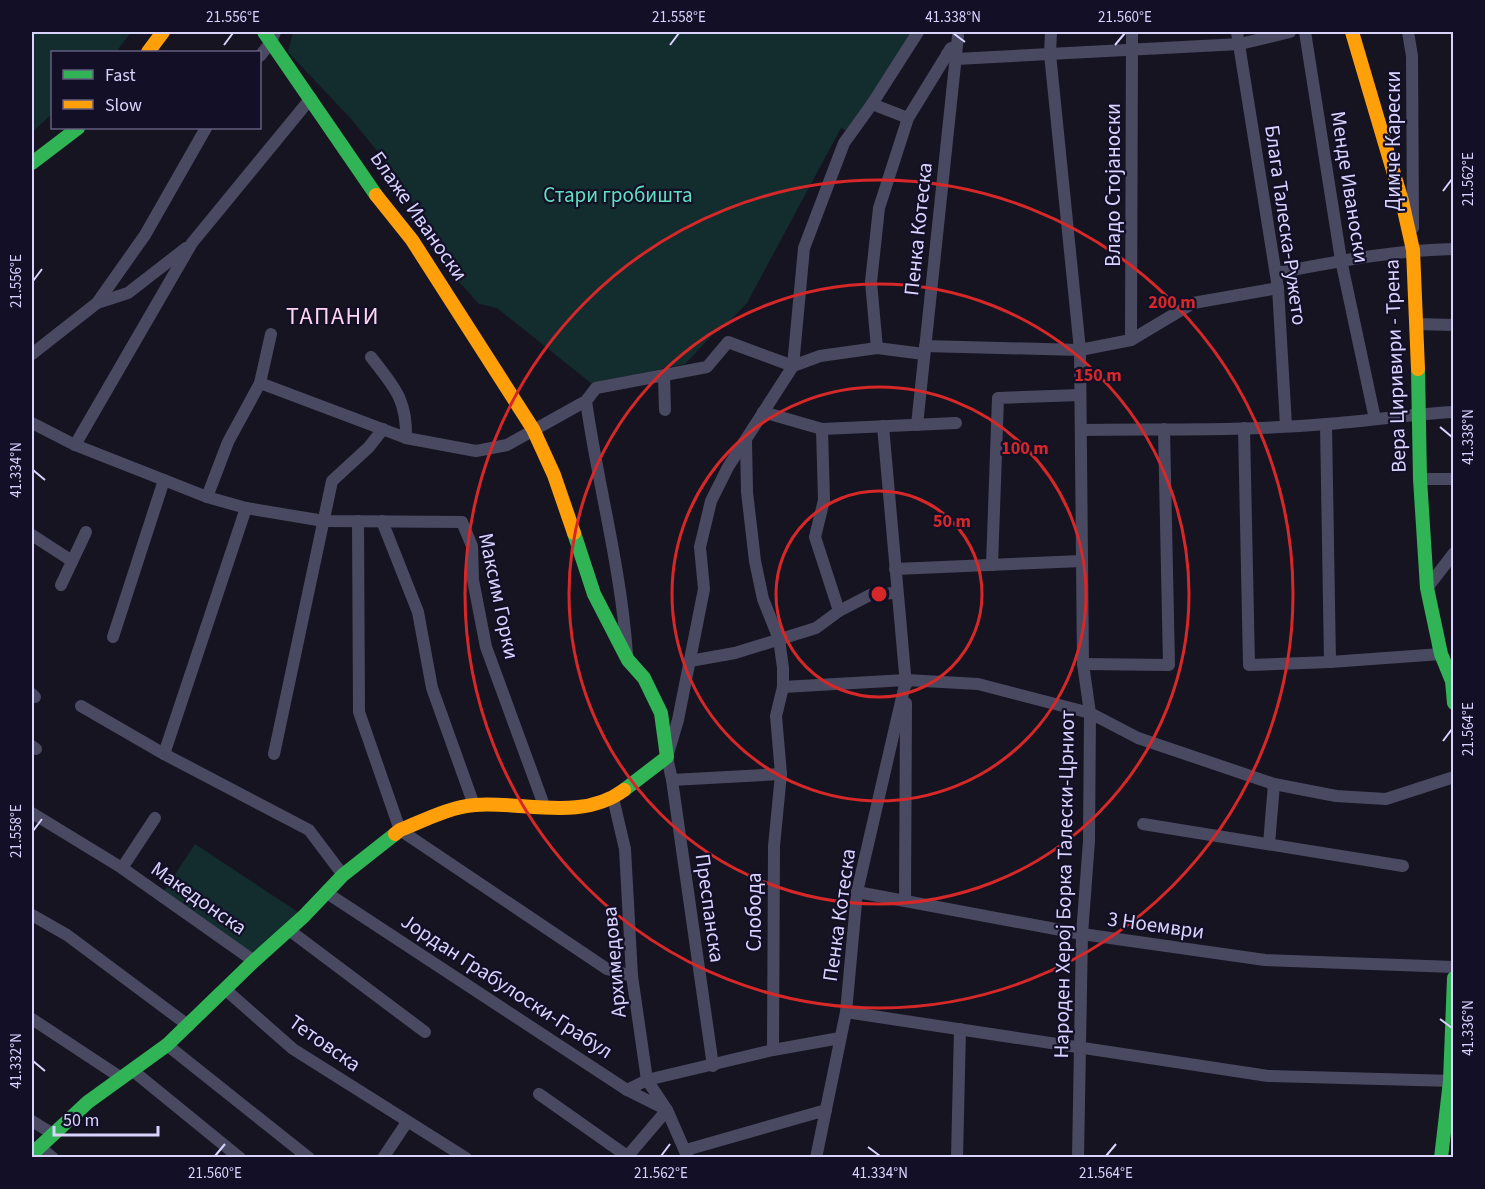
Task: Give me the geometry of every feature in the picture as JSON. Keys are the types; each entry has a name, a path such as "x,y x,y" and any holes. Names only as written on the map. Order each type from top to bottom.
{"street":[{"path":"149,51 162,32"},
{"path":"53,1158 35,1150 88,1102 167,1045 189,1026 343,875 400,831 437,816 474,806 545,808 591,806 613,798 667,757 678,720 704,589 700,547 711,501 728,467 793,366 804,248 844,143 918,32"},
{"name":"Народен Херој Борка Талески-Црниот","path":"1051,32 1050,54 1080,350 1083,664 1090,713 1089,841 1082,934 1078,1158"},
{"name":"Владо Стојаноски","path":"1131,340 1132,32"},
{"path":"951,57 1132,49 1290,32"},
{"name":"Менде Иваноски","path":"1305,32 1341,260 1375,419"},
{"name":"Вера Циривири - Трена","path":"1352,32 1402,201 1413,250 1420,413 1420,479 1427,588 1441,654 1453,680 1454,703"},
{"name":"Димче Карески","path":"1408,32 1412,56 1413,250"},
{"name":"Пенка Котеска","path":"917,425 951,57 958,34"},
{"path":"261,54 270,35"},
{"name":"Блаже Иваноски","path":"270,35 378,196 412,240 533,429 554,475 594,594 628,660 644,678 662,713 667,757"},
{"name":"Блага Талеска-Ружето","path":"1239,38 1278,288 1286,426"},
{"name":"Пенка Котеска","path":"877,348 871,282 879,208 908,118 951,57"},
{"path":"75,445 192,243 311,98"},
{"path":"872,104 908,118"},
{"path":"32,163 77,129"},
{"path":"32,354 96,303 145,235 205,129"},
{"path":"96,303 128,293 192,243"},
{"path":"1276,273 1341,260 1413,250 1454,249"},
{"path":"260,383 406,438 477,452 507,445 586,400 596,388 707,368 728,342 793,366 820,356 877,348 1080,350 1131,340 1193,303 1278,288"},
{"path":"1416,324 1454,325"},
{"path":"207,497 228,442 260,383 271,334"},
{"path":"371,357 395,388 407,416 406,438"},
{"path":"664,376 664,410"},
{"path":"992,565 998,398 1080,395"},
{"path":"586,400 594,460 624,610 628,660"},
{"path":"763,412 822,429 956,423"},
{"path":"1081,430 1286,426 1326,424 1420,413 1454,412"},
{"name":"Максим Горки","path":"32,423 75,445 207,497 246,508 324,521 462,522 472,546 473,580 486,647 545,808"},
{"path":"1326,424 1330,662"},
{"name":"Пенка Котеска","path":"883,426 906,680 904,900"},
{"path":"1244,428 1249,665 1441,654"},
{"path":"274,754 332,481 369,447 383,429"},
{"path":"822,429 824,500 815,537 839,611"},
{"path":"1083,664 1169,665 1164,429"},
{"name":"Слобода","path":"746,439 747,492 755,561 763,599 779,639 783,668 783,687 776,716 781,774 774,846 773,1050"},
{"path":"1420,479 1454,479"},
{"path":"113,637 164,480"},
{"path":"164,754 246,508"},
{"path":"358,521 358,712 400,831 607,969 632,976"},
{"path":"382,521 418,612 432,688 474,806"},
{"path":"61,585 86,532"},
{"path":"32,535 72,561"},
{"path":"1427,588 1454,553"},
{"path":"895,569 1082,561"},
{"path":"690,661 735,653 816,628 839,611 872,594 897,593"},
{"path":"783,687 906,680 978,684 1090,713 1138,738 1274,784 1336,796 1386,799 1454,777"},
{"name":"Пенка Котеска","path":"816,1158 846,1012 857,892 906,680"},
{"path":"81,706 164,754 309,830 343,875"},
{"name":"Преспанска","path":"667,757 712,1066"},
{"path":"672,780 781,774"},
{"path":"1269,844 1274,784"},
{"name":"Архимедова","path":"613,798 625,849 632,976 647,1080 667,1110 687,1154 826,1110"},
{"name":"Македонска","path":"32,813 122,868 254,961"},
{"name":"Македонска","path":"122,868 155,818"},
{"path":"1143,824 1403,866"},
{"name":"3 Ноември","path":"857,892 1082,934 1265,960 1454,968"},
{"name":"Јордан Грабулоски-Грабул","path":"327,893 627,1090 667,1110"},
{"path":"32,915 67,935 189,1026"},
{"path":"289,930 425,1032"},
{"path":"1441,1158 1452,1081 1454,978"},
{"name":"Тетовска","path":"226,990 293,1049 466,1158"},
{"path":"846,1012 1268,1076 1452,1081"},
{"path":"32,1019 126,1074 240,1158"},
{"path":"957,1158 960,1029"},
{"path":"627,1090 647,1080 773,1050 840,1038"},
{"path":"167,1045 309,1158"},
{"path":"539,1094 627,1157 667,1110"},
{"path":"32,1121 53,1134"},
{"path":"382,1158 407,1122"}],"green space":[{"path":"32,32 131,32 117,51 51,51 51,115 32,132"},
{"name":"Стари гробишта","path":"293,32 913,32 868,105 847,131 841,128 747,303 728,323 723,324 685,364 592,384 497,308 479,304 452,274 399,178 352,120 288,52"},
{"path":"195,844 304,916 254,961 161,896"}],"traffic: fast":[{"path":"264,32 376,195"},
{"path":"32,163 77,129"},
{"path":"1418,369 1420,479 1427,588 1441,654 1452,681 1454,703"},
{"path":"574,533 594,594 628,660 644,678 661,713 667,757 624,790"},
{"path":"32,1154 88,1102 167,1045 304,916 343,875 395,834"},
{"path":"1441,1158 1450,1081 1454,978"}],"traffic: slow":[{"path":"149,51 163,32"},
{"path":"1352,32 1402,201 1413,250 1418,369"},
{"path":"376,195 412,240 533,429 554,475 574,533"},
{"path":"395,834 436,815 465,806 571,808 607,800 624,790"}],"district":[{"name":"ТАПАНИ","path":"333,316"}]}
